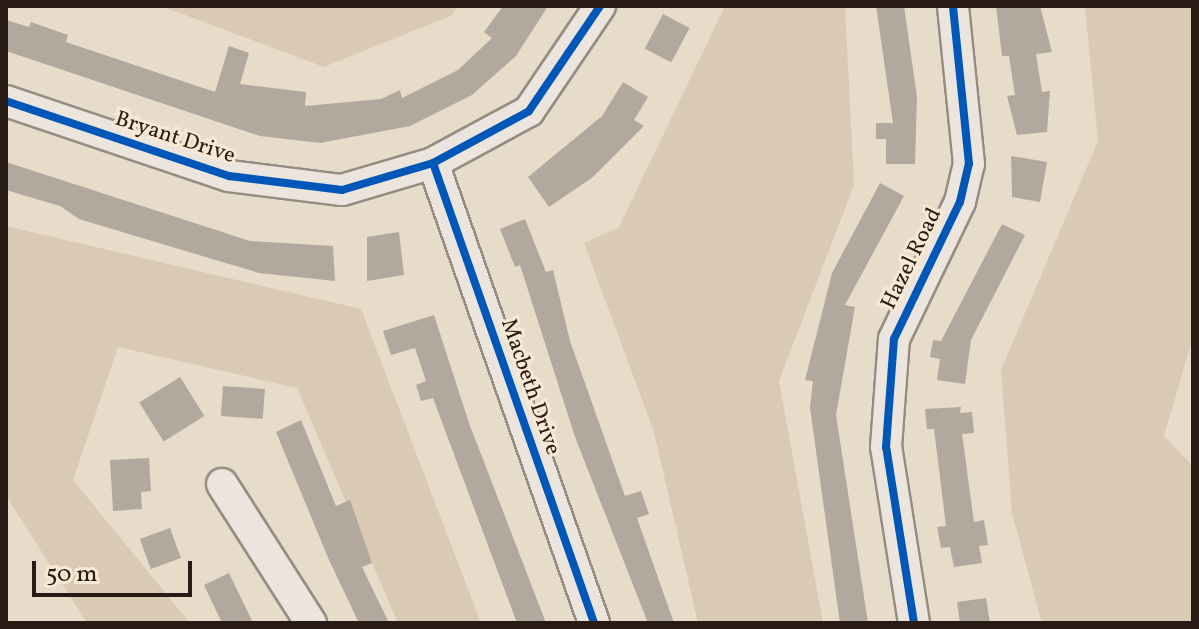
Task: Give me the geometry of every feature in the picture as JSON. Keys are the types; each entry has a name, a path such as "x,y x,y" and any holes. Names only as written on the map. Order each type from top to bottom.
{"street":[{"name":"Bryant Drive","path":"6,101 229,176 342,190 433,163 529,111 600,6"},
{"name":"Hazel Road","path":"914,623 886,447 894,339 960,202 969,164 953,6"},
{"name":"Macbeth Drive","path":"433,163 594,623"},
{"path":"222,484 311,623"}],"shaded area":[{"path":"161,6 457,6 453,15 324,67"},
{"path":"725,6 845,6 854,185 779,381 823,623 698,623 654,432 584,243 619,227"},
{"path":"1085,6 1193,6 1193,337 1164,436 1193,466 1193,623 1042,623 1012,513 1001,370 1098,141"},
{"path":"6,226 361,309 481,623 398,623 297,388 118,347 73,480 190,623 87,623 6,496"}],"building":[{"path":"503,6 548,6 516,56 472,95 410,126 320,143 260,136 6,51 6,20 29,27 31,22 68,35 66,42 215,92 229,46 249,53 240,84 306,92 305,106 381,99 400,90 402,98 458,70 492,38 484,32"},
{"path":"876,6 904,6 917,97 915,164 886,164 886,139 876,139 876,123 893,123"},
{"path":"996,6 1040,6 1052,52 1036,54 1042,92 1050,91 1047,132 1017,135 1007,96 1015,95 1009,56 1002,56"},
{"path":"663,14 689,28 671,63 645,48"},
{"path":"623,82 648,97 634,120 644,126 593,177 549,207 528,177 602,116"},
{"path":"1011,156 1047,162 1040,202 1012,197"},
{"path":"6,162 250,241 333,246 335,281 259,273 79,219 60,206 6,190"},
{"path":"880,183 904,196 845,305 855,307 836,415 868,623 840,623 810,408 813,381 805,380 832,273"},
{"path":"525,219 546,272 553,270 570,341 625,496 641,491 649,514 637,518 674,623 648,623 575,437 520,265 515,267 500,229"},
{"path":"1002,224 1025,235 971,340 965,384 937,380 940,359 930,357 933,340 941,341"},
{"path":"399,232 404,275 367,281 367,237"},
{"path":"434,315 469,423 546,623 517,623 433,398 421,401 416,385 426,381 415,348 391,355 383,331"},
{"path":"180,377 204,416 164,441 139,402"},
{"path":"223,386 265,389 263,419 221,416"},
{"path":"961,407 960,413 972,412 974,433 962,434 974,522 984,520 988,545 979,546 982,563 954,567 950,547 941,548 937,527 946,526 934,429 927,429 925,409"},
{"path":"301,420 336,506 350,500 372,563 362,567 389,623 359,623 329,560 276,432"},
{"path":"149,458 151,491 141,492 142,509 113,511 110,460"},
{"path":"170,528 181,558 151,569 140,539"},
{"path":"229,573 253,623 222,623 204,585"},
{"path":"986,598 990,623 960,623 957,602"}],"cycle path":[{"path":"6,101 229,176 342,190 433,163 529,111 600,6"},
{"path":"914,623 886,447 894,339 960,202 969,164 953,6"},
{"path":"433,163 594,623"}]}
